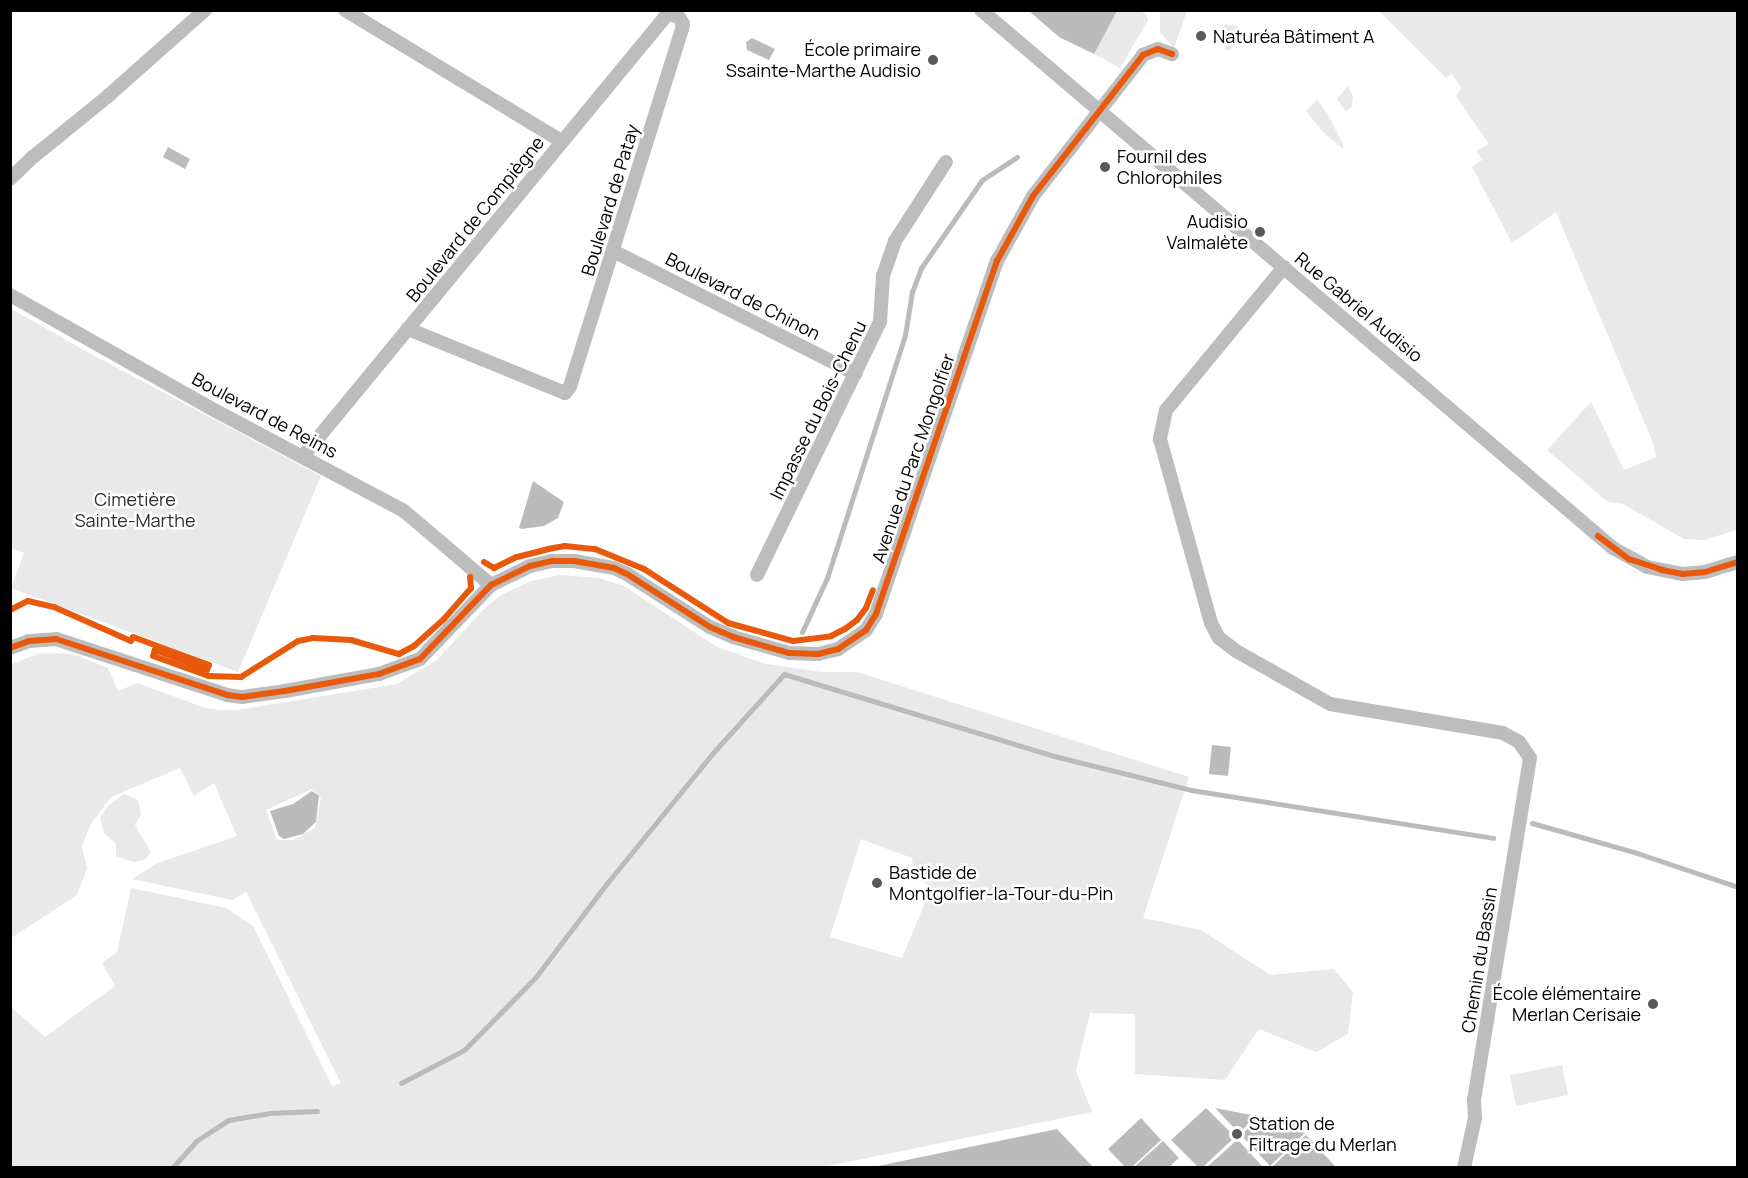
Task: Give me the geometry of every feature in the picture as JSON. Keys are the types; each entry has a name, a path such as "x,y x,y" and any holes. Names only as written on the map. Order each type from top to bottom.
{"street":[{"path":"10,179 205,10"},
{"path":"345,10 561,141"},
{"name":"Rue Gabriel Audisio","path":"981,10 1598,536 1629,559 1647,567 1683,573 1705,572 1737,562"},
{"name":"Boulevard de Compiègne","path":"304,455 664,17 669,14 679,17"},
{"name":"Boulevard de Patay","path":"408,329 565,393 570,387 682,29 683,24 679,17"},
{"name":"Avenue du Parc Mongolfier","path":"10,648 29,641 56,639 73,642 227,695 242,697 285,691 379,674 420,659 491,585 530,566 552,561 574,561 614,568 627,574 710,627 733,637 789,653 818,654 838,649 866,630 876,614 997,261 1032,196 1143,55 1158,49 1172,54"},
{"name":"Impasse du Bois-Chenu","path":"757,575 880,322 887,260 895,241 946,162"},
{"name":"Boulevard de Chinon","path":"613,251 856,374"},
{"name":"Chemin du Bassin","path":"1284,267 1271,286 1166,410 1160,438 1211,623 1219,638 1236,651 1330,704 1503,733 1520,742 1530,758 1474,1100 1475,1118 1464,1167"},
{"name":"Boulevard de Reims","path":"10,295 216,411 304,455 404,511 491,585"}],"green space":[{"path":"1117,11 1139,11 1146,14 1148,20 1120,68 1094,54"},
{"path":"1160,11 1187,11 1174,48 1160,32"},
{"path":"1379,11 1737,11 1737,530 1704,540 1684,539 1623,504 1608,502 1547,450 1591,402 1624,470 1656,457 1654,445 1556,212 1512,243 1472,167 1482,160 1476,151 1489,144 1456,96 1461,88 1452,74 1446,78"},
{"path":"1225,24 1237,26 1241,37 1230,50 1223,49 1225,41 1221,40"},
{"path":"1348,86 1353,96 1352,106 1346,112 1337,99"},
{"path":"1317,100 1327,113 1343,144 1343,149 1323,132 1306,111"},
{"name":"Cimetière Sainte-Marthe","path":"10,308 89,353 321,476 238,672 11,588 24,553 11,548"},
{"path":"560,575 599,578 624,586 717,647 766,664 822,672 857,672 1189,777 1143,918 1201,930 1270,975 1334,969 1353,992 1348,1034 1316,1052 1259,1029 1225,1080 1135,1074 1135,1014 1090,1013 1076,1071 1092,1112 823,1167 11,1168 11,1007 45,1037 115,986 102,963 117,952 131,888 226,908 253,926 332,1086 341,1083 246,892 232,900 132,879 157,863 237,836 214,783 194,796 180,768 111,797 91,824 82,846 87,869 77,895 11,938 10,665 37,654 63,653 78,656 108,668 118,691 138,683 205,708 237,710 397,684 437,660 499,596 531,581","holes":["312,789 321,798 315,828 293,840 277,840 266,810","861,839 912,858 914,878 932,886 902,958 830,937"]},
{"path":"124,794 138,800 141,814 135,825 151,852 145,860 134,862 116,856 116,844 104,833 100,818 109,805"},
{"path":"1562,1065 1568,1095 1516,1106 1510,1075"}],"shaded area":[{"path":"1029,11 1117,11 1094,54 1059,37"},
{"path":"752,38 775,49 769,60 747,50 746,42"},
{"path":"168,147 190,159 185,169 163,157"},
{"path":"533,481 564,502 558,518 544,526 522,529 519,528"},
{"path":"1212,745 1231,747 1228,776 1209,774"},
{"path":"312,791 319,796 316,822 303,834 284,839 279,836 270,811 293,804"},
{"path":"1206,1108 1235,1137 1203,1167 1198,1167 1171,1140"},
{"path":"1215,1108 1257,1116 1239,1133"},
{"path":"1261,1116 1295,1124 1305,1133 1270,1166 1241,1135"},
{"path":"1141,1118 1161,1140 1132,1167 1125,1167 1108,1149"},
{"path":"1057,1129 1093,1167 873,1167"},
{"path":"1306,1135 1335,1166 1272,1167"},
{"path":"1237,1140 1263,1167 1207,1167"},
{"path":"1163,1141 1179,1158 1169,1167 1134,1167"}],"waterway":[{"path":"802,632 827,578 905,335 912,292 921,268 982,180 1017,157"},
{"path":"401,1083 464,1050 535,978 608,882 712,754 784,674 1054,756 1191,790 1493,838"},
{"path":"1532,823 1637,853 1738,887"},
{"path":"172,1168 196,1141 228,1120 270,1113 317,1111"}],"cycle path":[{"path":"10,648 29,641 56,639 227,695 242,697 285,691 379,674 420,659 491,585 530,566 552,561 574,561 614,568 627,574 710,627 733,637 789,653 818,654 838,649 866,630 876,614 997,261 1033,196 1143,55 1158,49 1172,54"},
{"path":"1598,536 1629,559 1683,574 1705,572 1738,562"},
{"path":"484,562 494,568 517,557 548,549 565,546 595,549 644,569 728,623 793,641 831,636 845,629 857,620 866,608 873,590"},
{"path":"10,610 28,601 54,607 131,641 133,637 209,665 207,670 155,650 153,656 209,676 241,677 298,641 313,638 351,640 399,654 414,646 444,619 471,588 470,577"}],"place":[{"name":"Naturéa Bâtiment A","path":"1201,36"},
{"name":"École primaire Ssainte-Marthe Audisio","path":"933,60"},
{"name":"Fournil des Chlorophiles","path":"1105,167"},
{"name":"Audisio Valmalète","path":"1260,232"},
{"name":"Bastide de Montgolfier-la-Tour-du-Pin","path":"877,883"},
{"name":"École élémentaire Merlan Cerisaie","path":"1653,1004"},
{"name":"Station de Filtrage du Merlan","path":"1237,1134"}]}
